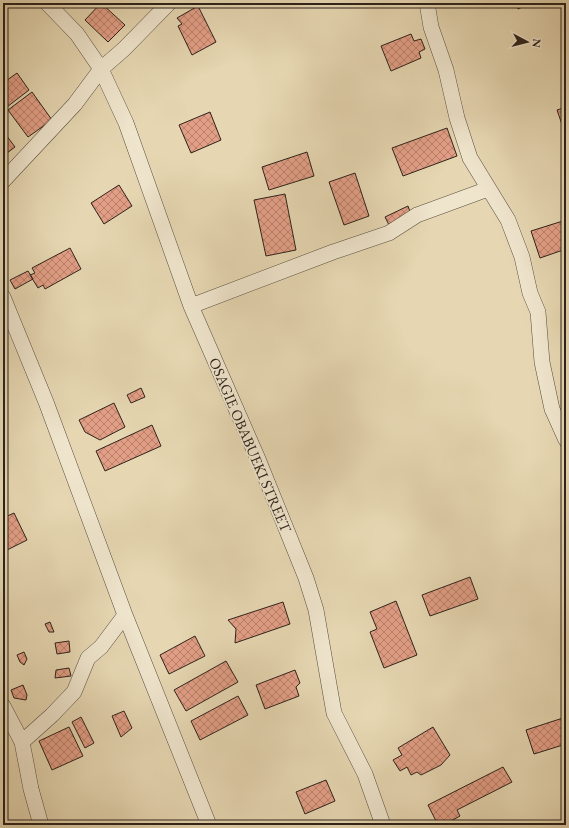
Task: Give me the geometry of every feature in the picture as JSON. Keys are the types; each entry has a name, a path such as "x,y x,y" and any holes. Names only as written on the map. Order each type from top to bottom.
{"street":[{"name":"OSAGIE OBABUEKI STREET","path":"47,3 77,34 101,69 126,122 191,306 258,459 306,578 316,610 334,713 365,774 382,825"},
{"path":"3,181 75,104 101,69 124,49 170,3"},
{"path":"427,3 431,27 446,70 457,118 470,158 508,220 522,257 530,293 538,312 542,362 552,409 566,440"},
{"path":"191,306 333,252 389,234 417,215 488,189"},
{"path":"3,297 46,402 125,615 209,825"},
{"path":"22,742 52,715 74,692 88,658 101,647 125,615"},
{"path":"3,706 22,742 31,790 41,825"}],"building":[{"path":"101,3 125,25 108,42 85,20"},
{"path":"516,3 531,3 518,9"},
{"path":"198,6 216,42 192,55 178,26 182,24 177,18"},
{"path":"411,34 414,41 421,39 425,49 419,52 421,58 391,71 381,46"},
{"path":"17,73 29,90 3,110 3,83"},
{"path":"32,92 52,120 28,137 8,110"},
{"path":"566,107 566,136 557,110"},
{"path":"210,112 221,140 191,153 179,125"},
{"path":"447,128 457,156 403,176 392,148"},
{"path":"3,131 15,147 3,156"},
{"path":"307,152 314,176 269,190 262,167"},
{"path":"355,173 369,216 344,225 329,182"},
{"path":"119,185 132,206 104,224 91,203"},
{"path":"285,194 296,250 266,256 254,200"},
{"path":"408,206 412,217 390,227 385,217"},
{"path":"566,220 566,249 540,258 531,231"},
{"path":"70,248 81,269 45,289 43,285 38,288 30,275 35,273 32,268"},
{"path":"28,271 33,279 15,289 10,280"},
{"path":"566,365 566,380 562,367"},
{"path":"141,388 145,397 131,403 127,395"},
{"path":"114,403 125,427 100,440 85,432 79,420"},
{"path":"152,425 161,446 105,471 96,451"},
{"path":"14,513 27,540 3,552 3,518"},
{"path":"470,577 478,599 430,616 422,595"},
{"path":"396,601 417,655 384,668 370,632 377,629 370,612"},
{"path":"283,602 290,624 235,643 236,629 228,620"},
{"path":"50,622 54,632 49,632 45,624"},
{"path":"195,636 205,656 169,674 160,655"},
{"path":"69,641 70,652 57,654 55,643"},
{"path":"24,652 27,659 24,665 20,662 17,655"},
{"path":"226,661 238,682 186,711 174,690"},
{"path":"69,668 71,676 55,678 56,670"},
{"path":"295,670 300,683 296,687 299,696 265,709 256,685"},
{"path":"23,685 27,695 26,700 14,698 11,690"},
{"path":"238,696 248,715 200,740 191,721"},
{"path":"124,711 132,728 121,737 112,716"},
{"path":"81,717 94,743 85,748 72,722"},
{"path":"566,717 566,744 534,754 526,730"},
{"path":"69,727 83,756 52,770 39,741"},
{"path":"433,727 450,755 441,765 421,775 417,772 411,775 407,767 400,771 393,760 402,755 398,748"},
{"path":"503,767 512,782 457,810 460,816 444,825 438,825 428,805"},
{"path":"326,780 335,801 305,814 296,792"}]}
